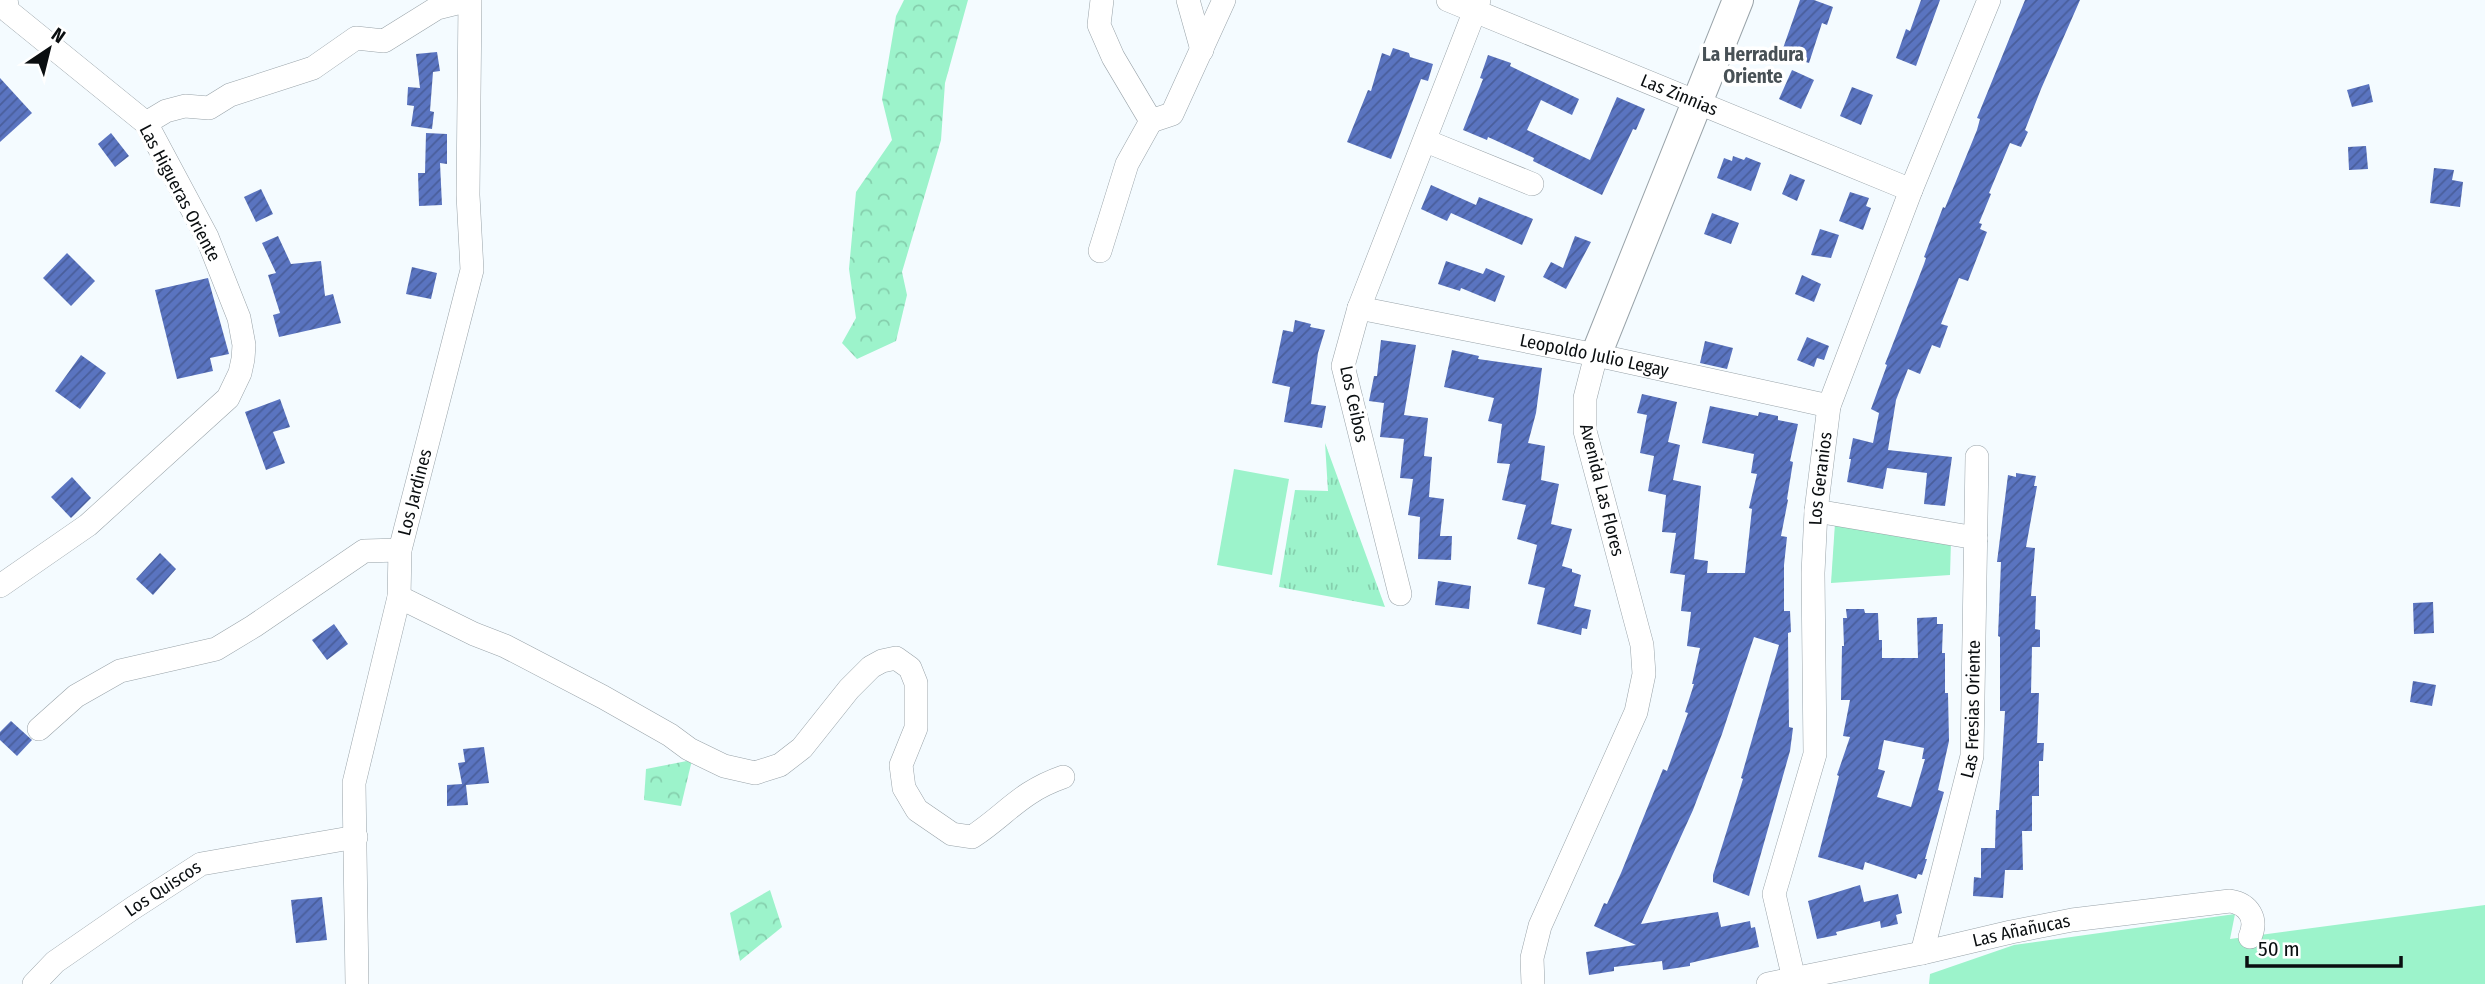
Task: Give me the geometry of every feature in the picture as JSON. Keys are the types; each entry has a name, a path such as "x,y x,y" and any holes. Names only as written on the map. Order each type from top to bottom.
{"street":[{"path":"146,123 166,111 185,106 209,108 230,95 313,68 356,38 384,41 438,8 469,0"},
{"name":"Los Jardines","path":"357,984 354,783 399,597 400,550 472,270 468,195 469,0"},
{"path":"1102,0 1099,25 1113,57 1151,121"},
{"path":"1188,0 1202,50"},
{"path":"1100,251 1127,164 1151,121 1172,114 1224,0"},
{"name":"Las Zinnias","path":"1448,0 1477,5 1698,102 1911,190"},
{"name":"Avenida Las Flores","path":"1533,984 1532,958 1540,926 1636,712 1644,674 1642,646 1585,431 1585,398 1595,355 1738,0"},
{"name":"Los Geranios","path":"1794,979 1774,894 1815,754 1813,573 1816,511 1829,406 1911,190 1989,0"},
{"name":"Los Ceibos","path":"1401,594 1343,366 1359,308 1477,5"},
{"name":"Las Higueras Oriente","path":"0,586 88,525 228,398 240,373 244,345 239,318 207,237 146,123 5,8"},
{"path":"1426,141 1532,184"},
{"name":"Leopoldo Julio Legay","path":"1359,308 1595,355 1829,406"},
{"name":"Las Fresias Oriente","path":"1922,953 1972,756 1977,457"},
{"path":"1816,511 1976,538"},
{"path":"39,729 76,696 120,671 216,649 364,551 400,550"},
{"path":"399,597 474,635 505,646 603,697 670,735 689,749 724,766 755,773 780,765 803,748 849,689 871,667 882,661 896,659 910,668 916,683 916,728 901,765 904,788 917,810 952,834 972,837 1027,793 1063,777"},
{"name":"Los Quiscos","path":"34,984 55,962 201,864 356,837"},
{"name":"Las Añañucas","path":"1768,984 2072,920 2230,901 2248,909 2253,923 2250,937"}],"green space":[{"path":"904,0 968,0 945,83 941,140 902,272 907,295 896,341 857,359 842,343 856,318 849,269 856,192 892,140 882,99 896,16"},
{"path":"1325,443 1385,607 1279,587 1295,490 1328,491"},
{"path":"1234,469 1289,479 1272,575 1217,565"},
{"path":"1835,523 1951,541 1950,575 1831,583"},
{"path":"692,760 681,806 644,800 646,769"},
{"path":"770,890 782,927 740,961 730,913"},
{"path":"2485,905 2485,984 1929,984 1930,974 2014,945 2235,914 2230,939"}],"building":[{"path":"1800,0 1814,0 1833,7 1827,25 1822,23 1809,63 1781,54"},
{"path":"1921,0 1940,0 1916,66 1896,58 1906,29 1910,31"},
{"path":"2025,0 2080,0 2041,89 2021,147 2010,143 1989,193 1991,194 1979,223 1982,224 1980,229 1987,232 1968,281 1959,278 1941,324 1948,326 1940,348 1932,345 1920,374 1908,369 1896,400 1888,450 1952,457 1945,506 1924,504 1927,473 1887,468 1883,489 1847,482 1853,438 1873,443 1879,413 1871,409 1887,365 1885,364 1943,207 1945,208 1977,130 1980,119 1977,118"},
{"path":"1393,48 1433,64 1428,81 1421,79 1391,159 1347,142 1368,90 1371,91 1382,53 1390,56"},
{"path":"437,52 440,71 433,72 430,111 434,112 432,129 411,126 414,106 407,105 408,87 420,88 416,54"},
{"path":"1488,55 1511,63 1510,66 1579,99 1572,115 1541,100 1527,130 1590,160 1617,97 1645,109 1602,195 1533,161 1534,158 1488,137 1487,140 1463,130 1483,79 1480,78"},
{"path":"1792,70 1814,80 1801,109 1779,99"},
{"path":"0,78 32,113 0,142"},
{"path":"2369,84 2373,102 2352,107 2347,90"},
{"path":"1852,87 1873,95 1861,125 1840,116"},
{"path":"111,133 129,156 115,167 98,144"},
{"path":"426,133 447,134 447,164 440,163 442,205 419,206 418,173 425,173"},
{"path":"2366,146 2368,169 2349,170 2348,147"},
{"path":"1733,156 1744,160 1746,157 1761,163 1751,191 1717,178 1724,158 1732,161"},
{"path":"2434,168 2454,170 2452,180 2463,182 2460,207 2430,203"},
{"path":"1790,174 1805,180 1797,201 1782,194"},
{"path":"1431,185 1476,205 1479,197 1533,219 1522,245 1451,213 1447,221 1421,209"},
{"path":"261,189 273,214 256,222 244,197"},
{"path":"1850,192 1869,198 1866,206 1871,208 1863,230 1839,221"},
{"path":"1712,213 1739,223 1731,244 1704,234"},
{"path":"1820,229 1839,235 1831,258 1811,255"},
{"path":"278,236 291,264 321,261 325,296 333,294 341,323 279,337 273,315 280,313 268,275 276,273 262,243"},
{"path":"1575,236 1591,242 1566,289 1543,277 1551,262 1563,268"},
{"path":"67,253 95,281 71,306 43,278"},
{"path":"1446,261 1483,274 1486,268 1505,276 1495,302 1461,288 1460,291 1438,284"},
{"path":"412,267 437,273 431,299 406,294"},
{"path":"1802,275 1821,284 1814,302 1795,294"},
{"path":"208,278 229,354 210,358 213,371 177,379 155,290"},
{"path":"1295,320 1325,330 1318,353 1311,404 1326,406 1322,428 1284,422 1290,387 1272,383 1283,330 1293,332"},
{"path":"1807,337 1829,346 1824,360 1817,358 1814,367 1797,360"},
{"path":"1381,340 1416,345 1404,415 1428,418 1424,456 1432,457 1429,497 1444,499 1440,536 1452,536 1451,560 1418,559 1420,517 1408,515 1413,479 1400,478 1404,439 1380,437 1384,403 1369,401 1374,376 1377,376"},
{"path":"1705,341 1733,348 1727,369 1700,363"},
{"path":"1452,350 1479,356 1478,359 1542,368 1536,413 1528,443 1545,446 1541,480 1559,484 1551,524 1572,529 1562,566 1581,575 1574,606 1591,610 1587,629 1582,628 1581,635 1537,624 1545,588 1528,584 1537,545 1517,539 1526,505 1502,500 1510,464 1497,463 1502,424 1488,421 1494,398 1444,387"},
{"path":"81,355 106,373 80,409 55,391"},
{"path":"1642,394 1677,402 1668,442 1680,445 1673,480 1701,486 1694,559 1708,561 1707,573 1745,573 1752,509 1749,508 1757,474 1751,473 1754,454 1702,443 1710,406 1758,416 1759,412 1798,424 1790,461 1793,462 1781,536 1787,537 1784,611 1790,611 1789,727 1793,728 1790,751 1749,896 1713,882 1713,875 1743,779 1741,778 1779,645 1754,637 1693,810 1641,924 1718,912 1721,927 1750,921 1751,928 1755,927 1759,947 1690,963 1690,966 1663,970 1662,961 1614,967 1614,971 1589,975 1586,952 1636,945 1594,926 1621,873 1663,769 1667,771 1688,713 1685,712 1694,684 1700,648 1687,646 1691,612 1681,611 1685,575 1670,573 1676,533 1662,532 1666,495 1648,491 1654,456 1640,453 1647,415 1637,413"},
{"path":"280,399 290,427 273,432 285,463 266,470 245,412"},
{"path":"2016,473 2036,476 2034,486 2037,486 2026,547 2035,548 2031,596 2036,596 2035,629 2040,630 2040,647 2032,647 2031,693 2039,693 2037,743 2044,743 2043,761 2039,761 2039,796 2032,796 2032,831 2022,831 2023,870 2005,870 2003,898 1973,896 1974,877 1981,878 1981,848 1995,848 1996,810 1999,810 2005,711 2000,711 1998,636 2001,562 1997,562 2008,475 2016,477"},
{"path":"72,477 91,498 71,518 51,497"},
{"path":"160,553 176,569 153,595 136,579"},
{"path":"1438,581 1471,586 1469,609 1435,605"},
{"path":"2433,602 2434,633 2414,634 2413,603"},
{"path":"1846,609 1864,609 1865,613 1878,613 1882,658 1918,658 1917,618 1937,617 1937,624 1943,624 1942,653 1945,653 1949,741 1938,790 1944,792 1922,875 1918,874 1916,879 1865,862 1863,870 1818,857 1839,776 1837,775 1850,737 1843,736 1850,700 1841,700 1843,618 1847,618","holes":["1884,740 1924,748 1922,759 1925,759 1911,807 1877,797 1885,771 1878,769"]},
{"path":"334,624 348,644 327,660 312,640"},
{"path":"2413,681 2436,685 2432,706 2410,702"},
{"path":"11,721 32,740 17,756 0,740 0,732"},
{"path":"484,747 489,783 466,785 468,805 447,806 447,785 462,784 458,763 465,762 463,749"},
{"path":"1860,885 1864,902 1898,894 1902,913 1896,915 1898,924 1881,928 1880,921 1817,939 1808,901"},
{"path":"322,897 327,940 296,943 291,900"}],"district":[{"name":"La Herradura Oriente","path":"1753,65"}]}
